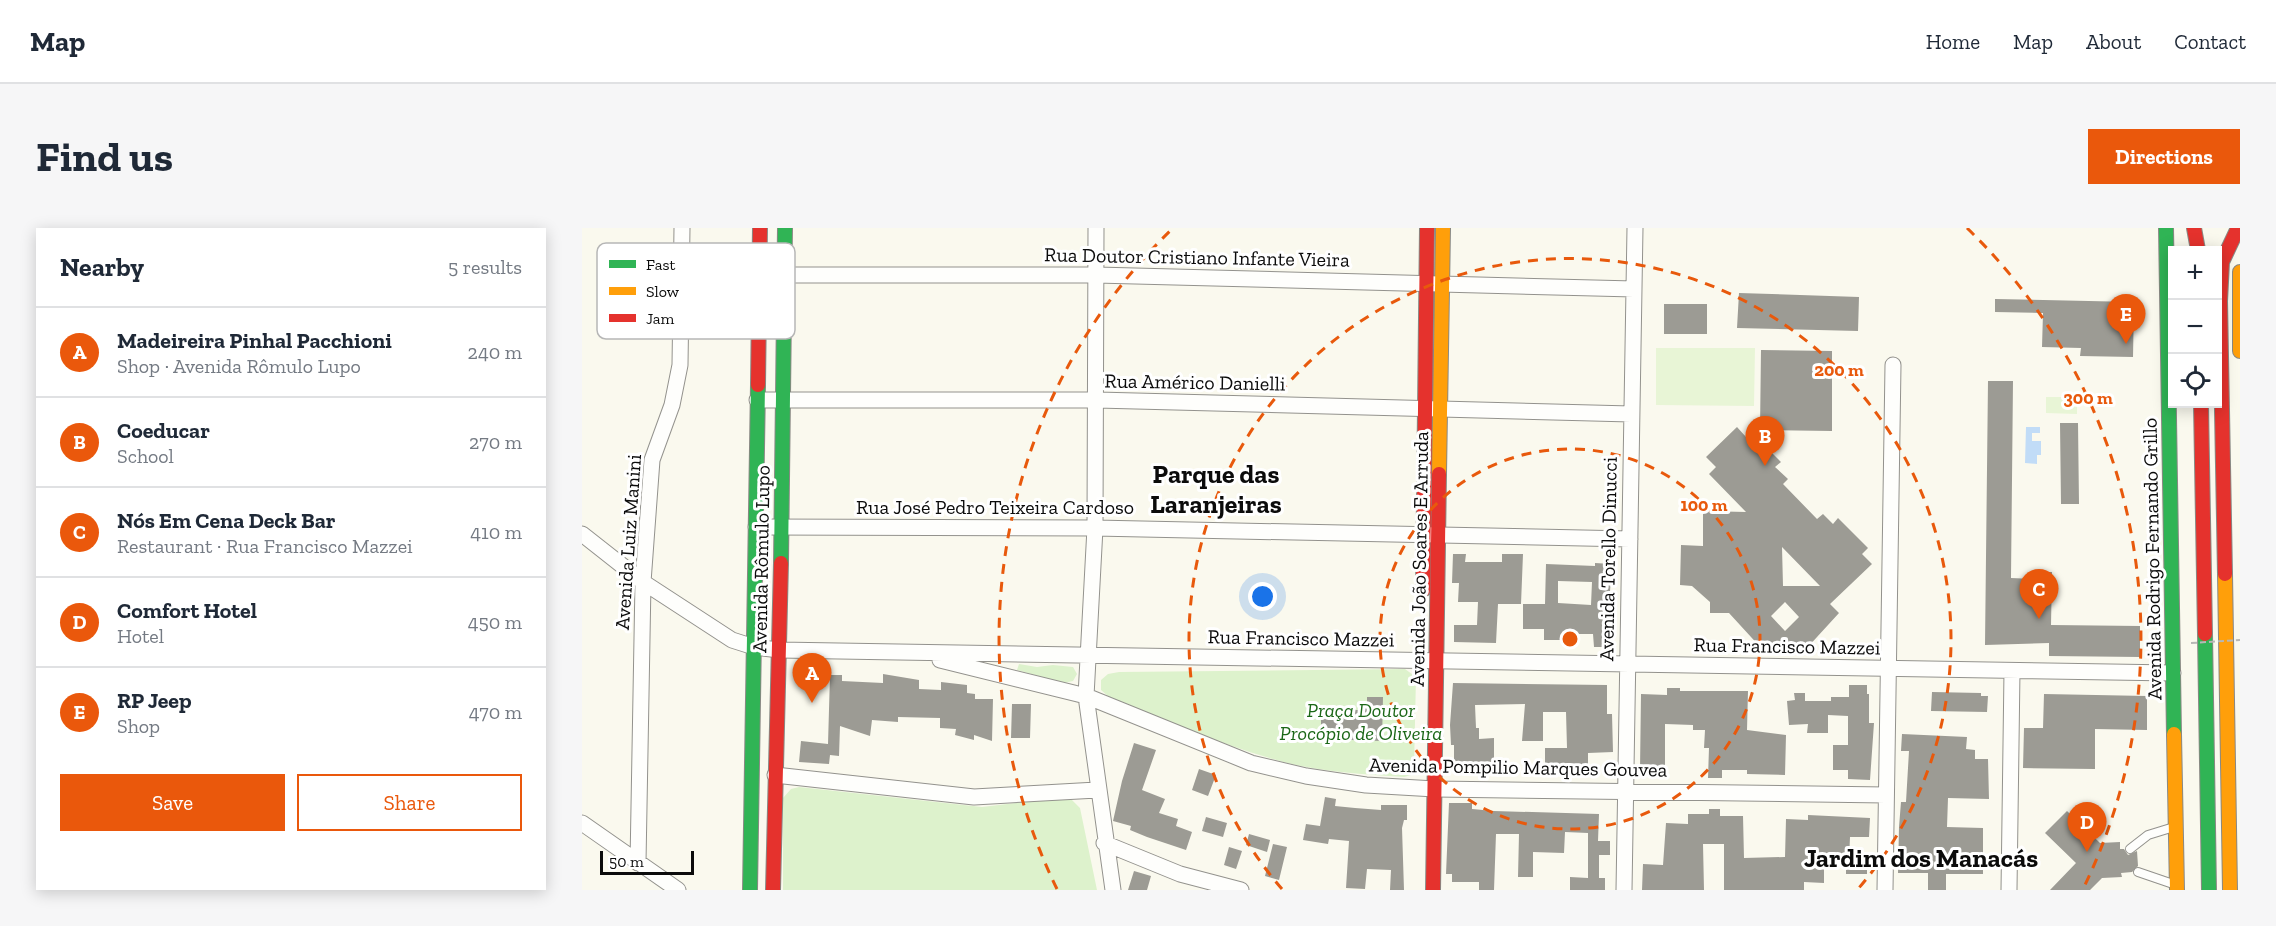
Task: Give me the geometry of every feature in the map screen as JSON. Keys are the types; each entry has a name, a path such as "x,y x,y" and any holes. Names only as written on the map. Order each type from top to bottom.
{"street":[{"name":"Avenida Luiz Manini","path":"682,228 682,243"},
{"name":"Avenida Rômulo Lupo","path":"760,228 760,243"},
{"name":"Avenida Rômulo Lupo","path":"785,228 785,243"},
{"path":"1096,228 1095,528 1086,654 1086,696 1104,843 1113,890"},
{"name":"Avenida João Soares E Arruda","path":"1427,228 1434,283 1441,408 1431,536 1428,788 1433,890"},
{"name":"Avenida João Soares E Arruda","path":"1431,536 1425,408 1434,283 1443,228"},
{"name":"Avenida Torello Dinucci","path":"1624,890 1635,228"},
{"name":"Avenida Rodrigo Fernando Grillo","path":"2166,228 2170,354"},
{"path":"2194,228 2197,246"},
{"path":"2230,890 2220,296 2222,262 2238,228"},
{"path":"2240,272 2238,287 2240,351"},
{"name":"Rua Doutor Cristiano Infante Vieira","path":"795,276 1096,275 1634,289"},
{"name":"Avenida Luiz Manini","path":"638,863 643,582 652,460 672,405 680,365 680,339"},
{"name":"Avenida Rômulo Lupo","path":"750,890 758,339"},
{"name":"Avenida Rômulo Lupo","path":"773,890 782,528 783,339"},
{"path":"1885,890 1893,365"},
{"name":"Rua Américo Danielli","path":"757,400 1097,400 1631,414"},
{"name":"Avenida Rodrigo Fernando Grillo","path":"2171,408 2177,887"},
{"path":"2201,408 2209,890"},
{"name":"Rua José Pedro Teixeira Cardoso","path":"756,527 1095,528 1630,539"},
{"name":"Rua Francisco Mazzei","path":"582,534 643,582 732,640 754,647 779,650 2173,673"},
{"name":"Avenida Pompilio Marques Gouvea","path":"917,654 1086,696 1251,763 1306,776 1366,785 1428,788 1886,795"},
{"path":"2009,890 2012,671"},
{"path":"775,775 974,797 1097,790"},
{"name":"Avenida João Soares E Arruda","path":"1419,890 1428,788"},
{"path":"582,823 678,890"},
{"path":"1104,843 1180,874 1241,890"}],"lane":[{"path":"2130,849 2148,835 2176,826"},
{"path":"2138,872 2177,887"}],"path":[{"path":"2191,642 2240,640"}],"green space":[{"path":"1656,348 1755,348 1754,406 1656,405"},
{"path":"2046,397 2077,397 2077,414 2046,413"},
{"path":"1019,664 1037,667 1053,665 1073,667 1077,674 1073,681 1064,683 1017,670"},
{"name":"Praça Doutor Procópio de Oliveira","path":"1405,669 1416,677 1414,767 1411,775 1404,777 1322,770 1273,759 1171,723 1110,698 1101,690 1101,680 1108,674 1119,672"},
{"path":"799,787 982,807 1069,797 1080,808 1097,890 783,890 783,798 791,789"}],"water":[{"path":"2026,427 2040,427 2040,433 2032,433 2032,441 2041,441 2041,455 2037,455 2037,464 2025,463"}],"building":[{"path":"1739,293 1859,297 1858,331 1737,328"},
{"path":"1995,299 2134,302 2133,357 2080,356 2081,348 2042,347 2043,313 1995,312"},
{"path":"1664,304 1707,304 1707,334 1664,334"},
{"path":"1761,350 1832,351 1832,431 1760,430"},
{"path":"1988,381 2013,381 2011,578 2037,579 2037,572 2052,572 2051,625 2140,626 2140,657 2049,656 2049,643 1985,645"},
{"path":"2060,423 2078,423 2079,504 2061,504"},
{"path":"1737,427 1746,437 1751,432 1781,462 1775,467 1788,479 1783,484 1817,519 1823,514 1833,524 1838,518 1868,548 1862,554 1872,564 1830,604 1839,613 1806,649 1797,649 1784,638 1774,649 1762,649 1729,613 1710,613 1710,602 1692,586 1680,585 1681,545 1703,546 1703,511 1746,512 1709,474 1716,467 1706,457","holes":["1782,547 1820,586 1783,586","1785,602 1799,617 1785,631 1771,616"]},
{"path":"1453,554 1466,554 1465,562 1502,562 1502,554 1523,554 1521,604 1498,604 1496,643 1454,642 1454,625 1477,625 1478,602 1458,602 1459,583 1452,583"},
{"path":"1595,563 1612,564 1608,618 1611,647 1594,647 1593,634 1566,634 1566,640 1544,640 1544,629 1523,629 1523,604 1545,604 1546,564 1595,566","holes":["1558,581 1592,582 1591,605 1558,603"]},
{"path":"883,674 919,680 919,689 941,690 941,682 967,685 967,693 975,694 975,699 993,699 992,741 974,735 974,740 955,735 956,729 940,728 940,718 898,717 898,722 872,720 870,736 840,726 839,756 830,755 829,764 799,762 801,741 828,744 830,675 842,675 842,681 883,683"},
{"path":"1453,683 1607,685 1607,714 1612,714 1613,752 1588,753 1588,769 1568,770 1568,766 1545,766 1545,748 1567,748 1566,712 1543,712 1543,741 1522,741 1525,704 1475,705 1479,739 1494,738 1494,766 1454,767 1454,745 1451,745 1450,725"},
{"path":"1849,685 1867,685 1867,694 1869,694 1869,723 1874,723 1870,780 1848,779 1848,770 1833,770 1833,745 1848,745 1848,716 1828,715 1828,733 1807,733 1808,724 1789,725 1787,701 1795,700 1794,693 1805,693 1805,701 1831,701 1831,697 1849,697"},
{"path":"1667,688 1680,688 1680,691 1748,691 1747,730 1786,735 1785,775 1747,774 1747,770 1722,770 1722,778 1708,778 1709,748 1704,748 1705,730 1693,730 1693,725 1665,724 1665,770 1640,771 1641,694 1667,695"},
{"path":"1932,692 1981,693 1981,696 1988,696 1987,712 1931,711"},
{"path":"2044,694 2147,696 2147,730 2095,729 2095,769 2023,768 2024,728 2043,728"},
{"path":"1367,697 1383,697 1382,741 1321,739 1321,709 1359,710 1359,704 1367,705"},
{"path":"1012,704 1031,704 1030,738 1011,738"},
{"path":"1902,734 1967,737 1966,749 1975,750 1975,759 1988,759 1989,799 1948,798 1947,827 1983,828 1983,874 1946,874 1946,890 1928,890 1928,873 1898,873 1901,802 1906,802 1909,751 1901,751"},
{"path":"1134,743 1156,750 1142,790 1165,799 1159,813 1178,819 1176,826 1192,832 1186,850 1147,837 1130,830 1131,826 1113,821"},
{"path":"1199,769 1216,775 1208,796 1192,790"},
{"path":"1325,797 1336,799 1335,806 1355,808 1381,810 1381,805 1407,805 1407,820 1404,820 1402,828 1404,890 1390,890 1391,870 1367,869 1365,889 1346,888 1349,841 1329,839 1328,844 1303,840 1306,824 1320,826"},
{"path":"1449,803 1472,803 1472,809 1494,811 1599,814 1598,841 1610,841 1610,855 1599,855 1599,878 1605,878 1605,890 1570,890 1570,877 1588,878 1588,833 1565,832 1564,853 1533,852 1533,877 1518,877 1519,834 1496,834 1494,890 1479,890 1479,882 1452,882 1452,874 1446,874"},
{"path":"1709,809 1720,809 1720,816 1743,816 1744,858 1785,857 1786,819 1808,820 1808,815 1870,818 1869,837 1850,837 1849,861 1867,861 1867,874 1846,874 1846,862 1824,861 1824,883 1804,882 1804,890 1724,890 1724,844 1703,844 1704,890 1642,890 1643,864 1663,865 1666,823 1688,824 1688,814 1709,814"},
{"path":"2067,811 2100,843 2120,842 2120,849 2124,849 2128,855 2137,851 2138,866 2132,872 2121,873 2122,877 2102,878 2090,890 2050,890 2076,863 2045,833"},
{"path":"1206,817 1227,823 1223,837 1202,831"},
{"path":"1249,834 1270,840 1267,852 1246,845"},
{"path":"1273,844 1287,847 1279,880 1265,876"},
{"path":"1229,847 1242,851 1236,869 1224,865"},
{"path":"1134,871 1151,876 1147,890 1128,890"}],"traffic: fast":[{"path":"785,228 785,243"},
{"path":"2166,228 2174,734"},
{"path":"781,563 784,339"},
{"path":"750,890 758,385"},
{"path":"2205,634 2209,890"}],"traffic: slow":[{"path":"1439,474 1443,228"},
{"path":"2240,272 2240,351"},
{"path":"2225,574 2230,890"},
{"path":"2174,734 2177,890"}],"traffic: jam":[{"path":"760,228 760,243"},
{"path":"1423,590 1427,228"},
{"path":"2194,228 2197,246"},
{"path":"2225,574 2220,301 2222,262 2238,228"},
{"path":"758,385 759,339"},
{"path":"2201,408 2205,634"},
{"path":"1433,890 1439,474"},
{"path":"773,890 781,563"}],"place":[{"name":"RP Jeep","path":"2126,344"},
{"name":"Coeducar","path":"1765,466"},
{"name":"Nós Em Cena Deck Bar","path":"2039,619"},
{"name":"Madeireira Pinhal Pacchioni","path":"812,703"},
{"name":"Comfort Hotel","path":"2087,852"}],"district":[{"name":"Parque das Laranjeiras","path":"1216,489"},
{"name":"Jardim dos Manacás","path":"1921,858"}]}
